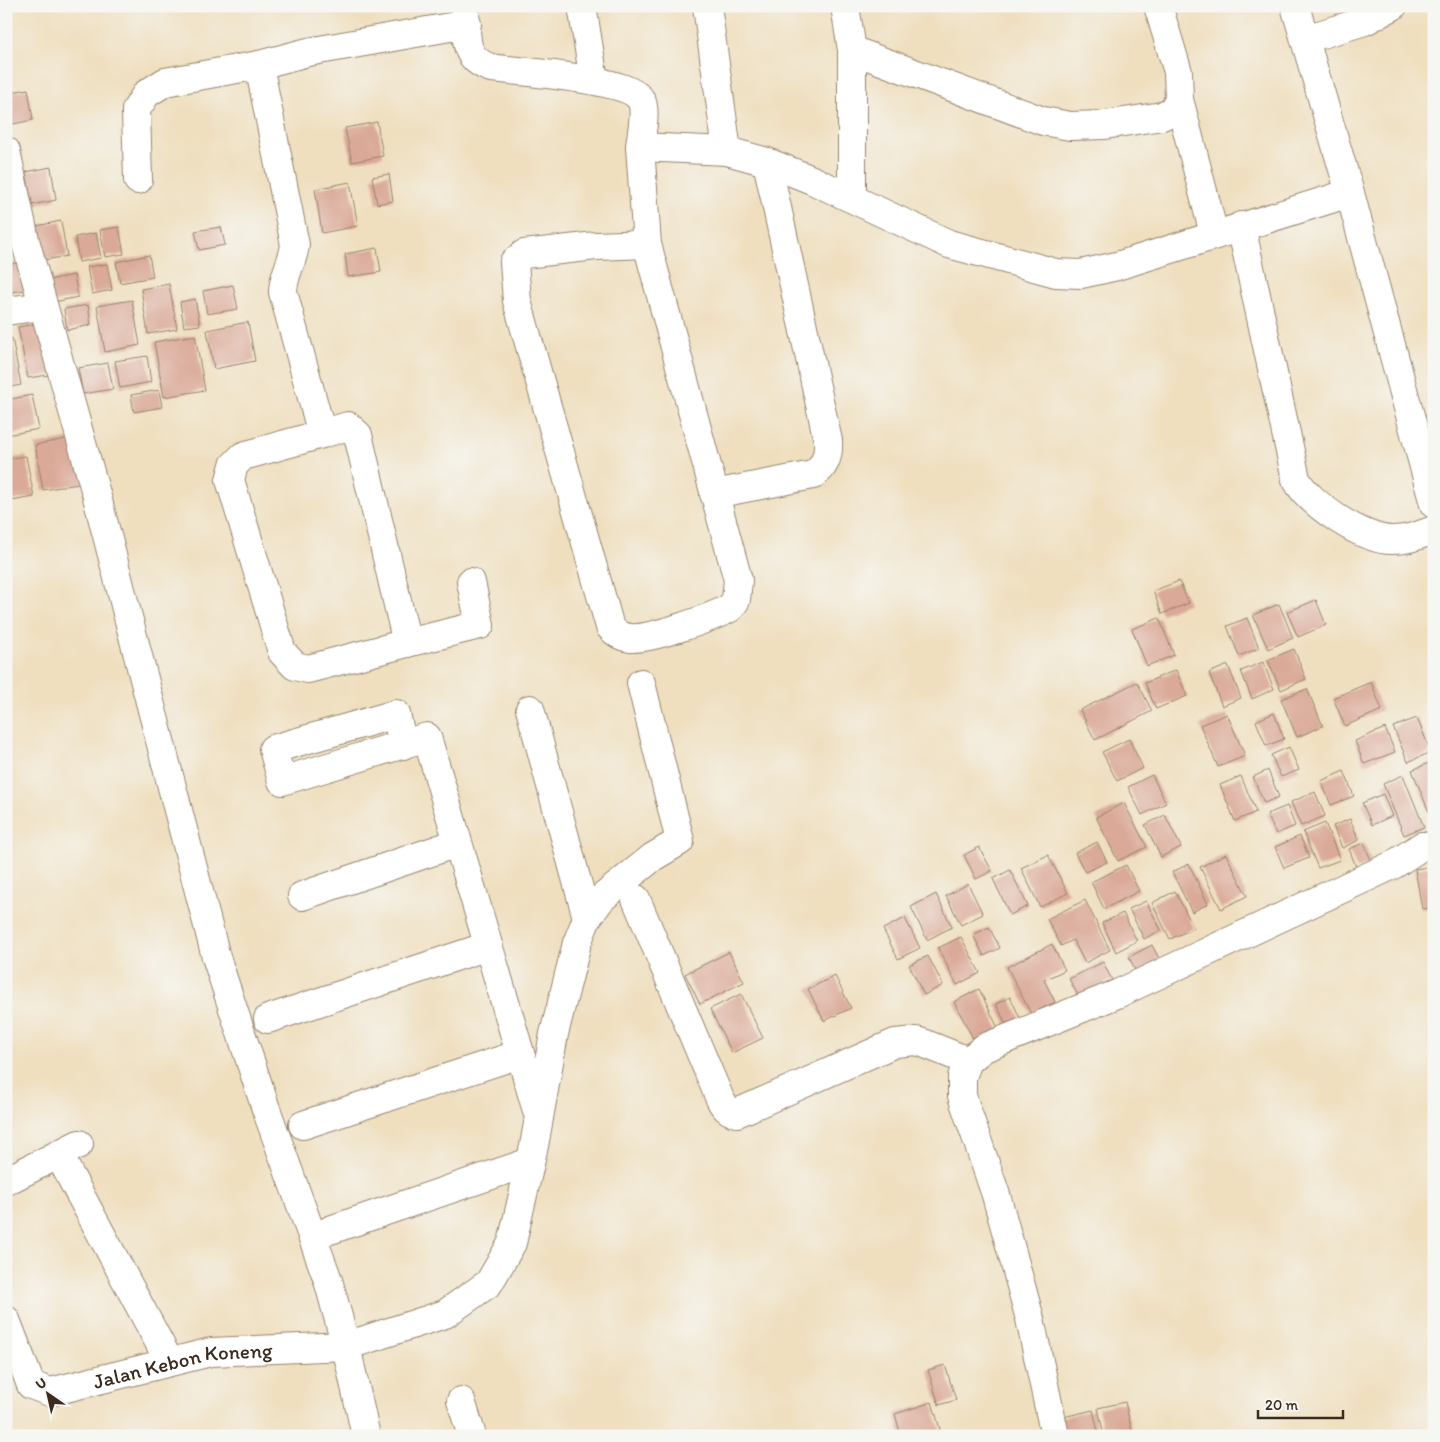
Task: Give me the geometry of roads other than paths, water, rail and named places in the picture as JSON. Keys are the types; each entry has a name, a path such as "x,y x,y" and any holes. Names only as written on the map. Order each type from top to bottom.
{"street":[{"path":"582,6 594,80"},
{"path":"707,6 727,151"},
{"path":"845,6 852,50 852,198"},
{"path":"1158,6 1178,72 1179,99 1214,234"},
{"path":"1295,6 1350,192 1434,504"},
{"path":"1305,39 1365,21 1393,6"},
{"path":"138,180 136,110 146,94 165,82 260,65 466,15 468,51 478,63 492,68 594,80 628,90 637,96 642,105 640,146 647,244 738,580 738,593 733,605 726,610 652,636 635,639 617,634 610,627 517,300 514,268 516,260 524,254 596,246 647,244"},
{"path":"852,50 1043,121 1070,126 1105,125 1162,116 1173,110 1179,99"},
{"path":"260,65 295,245 292,262 284,278 283,292 322,434"},
{"path":"640,146 727,151 767,162 852,198 949,244 1067,275 1117,266 1350,192"},
{"path":"6,151 25,240 98,497 216,957 266,1109 328,1280 346,1346 366,1436"},
{"path":"714,494 813,475 823,466 828,453 828,441 767,162"},
{"path":"1242,226 1299,485 1306,494 1347,524 1378,537 1391,540 1434,530"},
{"path":"6,312 43,306"},
{"path":"407,643 358,435 348,426 243,456 234,465 230,475 282,652 295,666 308,669 480,625 471,582"},
{"name":"Jalan Kebon Koneng","path":"6,1320 31,1384 39,1390 50,1392 168,1361 211,1352 346,1346 445,1314 489,1283 512,1243 530,1162 554,1034 577,943 587,918 602,898 653,857 680,841 642,682"},
{"path":"530,709 587,918"},
{"path":"403,745 427,737 539,1116"},
{"path":"302,896 457,843"},
{"path":"1055,1436 1030,1319 1011,1249 996,1195 962,1096 962,1077 968,1061 984,1048 1117,994 1393,865 1422,846"},
{"path":"636,899 720,1099 728,1110 736,1113 895,1043 923,1043 968,1061"},
{"path":"268,1019 488,946"},
{"path":"303,1125 520,1054"},
{"path":"6,1181 69,1149 168,1361"},
{"path":"330,1230 530,1162"},
{"path":"461,1401 472,1436"}]}
